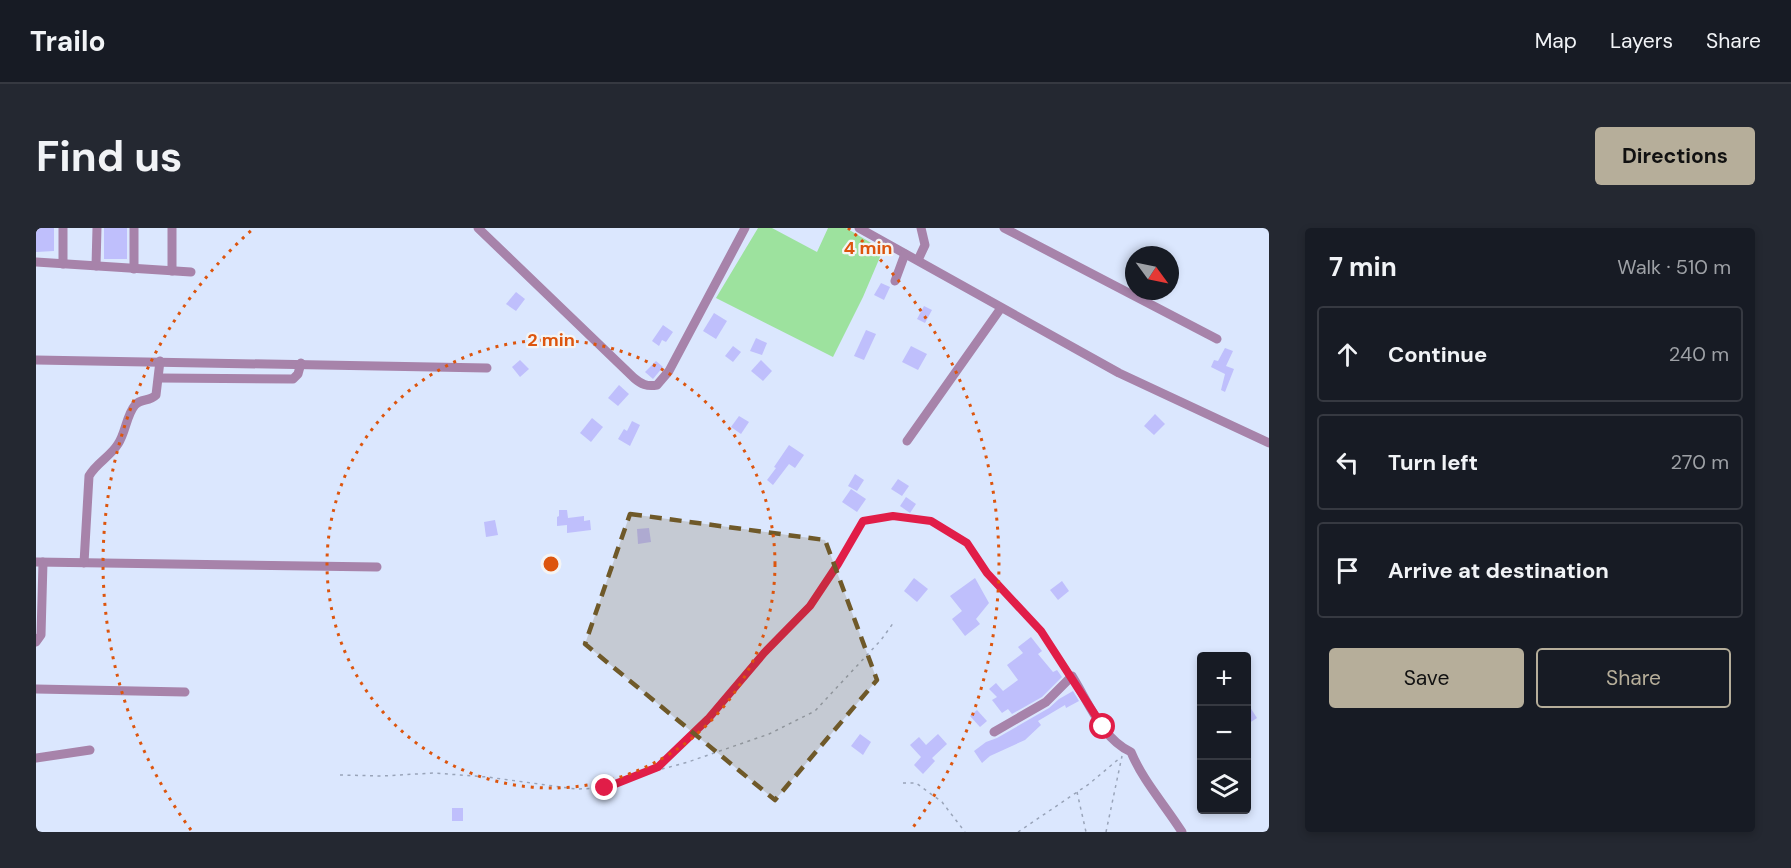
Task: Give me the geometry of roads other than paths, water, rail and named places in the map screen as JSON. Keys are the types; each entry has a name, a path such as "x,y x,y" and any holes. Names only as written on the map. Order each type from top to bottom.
{"street":[{"path":"63,228 63,264"},
{"path":"96,228 96,266"},
{"path":"134,228 134,268"},
{"path":"172,228 172,271"},
{"path":"478,228 634,378 646,386 651,386 657,385 669,371 745,228"},
{"path":"859,228 1119,373 1269,443"},
{"path":"918,260 925,245 921,228"},
{"path":"1004,228 1217,339"},
{"path":"895,281 905,254"},
{"path":"36,262 191,272"},
{"path":"907,441 1001,308"},
{"path":"36,360 487,368"},
{"path":"84,562 89,476 95,466 118,445 134,406 141,400 150,400 156,395 160,361"},
{"path":"159,378 293,379 298,374 301,363"},
{"path":"36,642 41,635 39,562 377,567"},
{"path":"994,732 1046,702 1071,676 1103,727 1121,747 1131,752 1140,772 1182,832"},
{"path":"36,689 185,692"},
{"path":"36,758 90,750"}]}
